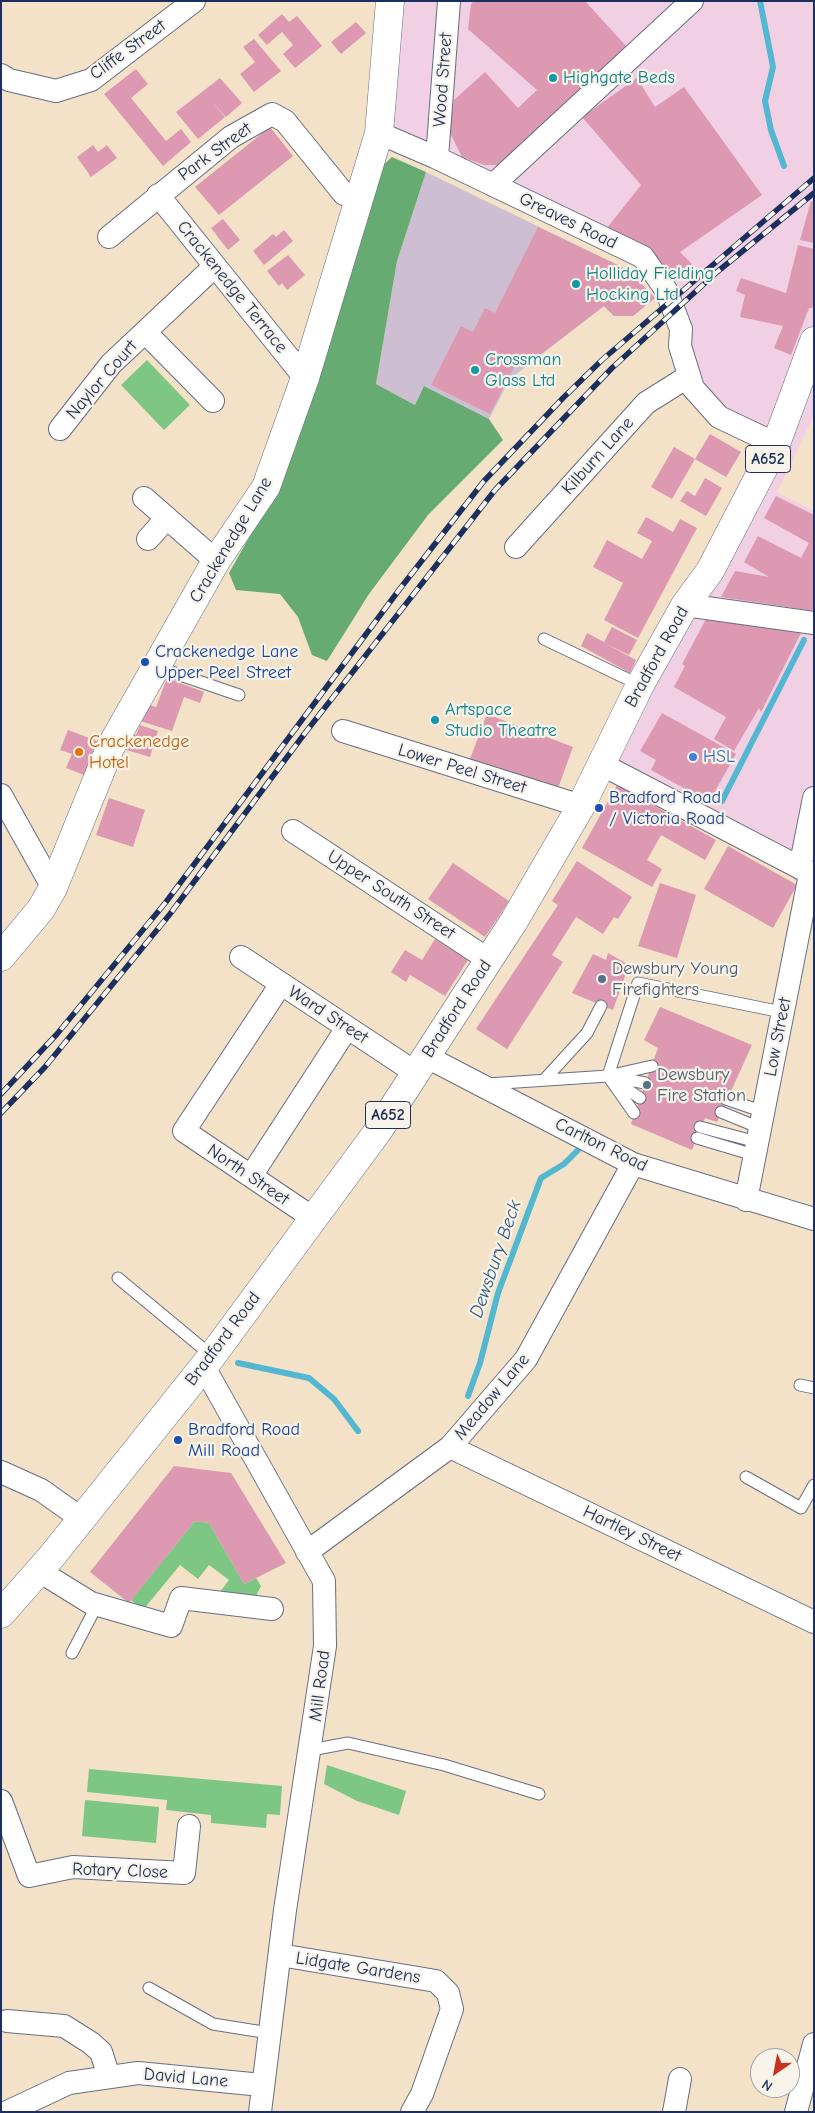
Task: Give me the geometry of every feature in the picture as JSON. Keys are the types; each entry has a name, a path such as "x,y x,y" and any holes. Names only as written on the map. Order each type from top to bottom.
{"main road":[{"name":"Crackenedge Lane","path":"1,956 41,909 53,888 110,748 216,561 266,487 305,378 379,133 390,1"},
{"name":"Bradford Road","path":"1,1614 82,1519 208,1361 378,1130 489,960 581,806 640,685 685,606 710,571 776,444 814,342"}],"street":[{"name":"Cliffe Street","path":"1,75 9,80 56,92 92,80 194,1"},
{"name":"Wood Street","path":"437,158 449,1"},
{"path":"493,185 692,1"},
{"name":"Park Street","path":"109,236 231,137 272,114 285,121 344,194 361,194"},
{"name":"Greaves Road","path":"379,133 437,158 643,257 666,290 681,328 680,346 693,388 719,417 776,444"},
{"name":"Crackenedge Terrace","path":"158,195 305,378"},
{"name":"Naylor Court","path":"60,429 111,364 215,266"},
{"name":"Naylor Court","path":"145,332 213,401"},
{"name":"Kilburn Lane","path":"516,547 646,403 689,376"},
{"path":"144,498 216,561"},
{"path":"148,540 167,518"},
{"path":"685,606 814,623"},
{"name":"Lower Peel Street","path":"343,731 581,806"},
{"path":"603,764 808,872"},
{"path":"1,795 53,888"},
{"name":"Low Street","path":"746,1200 782,1012 804,948 814,798"},
{"name":"Upper South Street","path":"293,831 489,960"},
{"name":"Ward Street","path":"241,958 348,1028 421,1065"},
{"name":"North Street","path":"281,984 184,1131 313,1218"},
{"path":"251,1176 348,1028"},
{"name":"Carlton Road","path":"421,1065 481,1084 633,1164 746,1200 814,1219"},
{"name":"Meadow Lane","path":"307,1552 450,1447 526,1359 633,1164"},
{"name":"Mill Road","path":"208,1361 307,1552 324,1581 325,1646 269,2033 260,2112"},
{"name":"Hartley Street","path":"450,1447 814,1622"},
{"path":"1,1472 41,1490 82,1519"},
{"path":"39,1571 98,1605 171,1626 181,1598 272,1609"},
{"name":"Rotary Close","path":"1,1801 29,1876 73,1867 184,1873 189,1826"},
{"name":"Lidgate Gardens","path":"280,1955 436,1981 448,1993 452,2009 422,2094 412,2112"},
{"path":"7,2021 64,2026 101,2052 109,2078"},
{"path":"796,2112 814,2044"},
{"name":"David Lane","path":"7,2112 69,2083 138,2074 262,2085"},
{"path":"674,2112 680,2079"}],"lane":[{"path":"544,639 640,685"},
{"path":"157,667 238,695"},
{"path":"608,1076 638,983 782,1012"},
{"path":"544,1080 587,1033 601,1006"},
{"path":"481,1084 608,1076 652,1066"},
{"path":"608,1076 645,1083"},
{"path":"608,1076 640,1098"},
{"path":"608,1076 634,1113"},
{"path":"726,1099 759,1134"},
{"path":"721,1112 759,1134"},
{"path":"699,1132 759,1134"},
{"path":"118,1278 208,1361"},
{"path":"800,1385 814,1388"},
{"path":"746,1477 801,1508 814,1485"},
{"path":"72,1653 98,1605"},
{"path":"311,1750 348,1743 444,1765 539,1794"},
{"path":"149,1988 212,2024 269,2033"}],"shaded area":[{"path":"390,1 814,1 814,416 777,492 814,511 814,875 603,765 776,444 719,417 643,257 379,133"},
{"path":"426,172 628,270 655,298 633,316 614,316 604,306 510,379 489,419 424,386 415,405 376,384 397,261"}],"green space":[{"path":"392,157 426,172 397,261 376,384 415,405 424,386 489,419 503,440 428,515 369,594 327,661 312,655 298,617 280,594 236,590 229,573 267,506 295,449 378,170"},
{"path":"147,360 190,405 164,430 121,385"},
{"path":"195,1521 209,1523 244,1584 256,1578 261,1586 255,1598 219,1593 229,1580 209,1565 198,1579 180,1565 143,1610 131,1600"},
{"path":"327,1765 406,1791 399,1815 357,1801 324,1784"},
{"path":"89,1769 282,1786 280,1815 267,1814 266,1828 211,1823 211,1815 166,1810 167,1800 87,1792"},
{"path":"85,1800 159,1807 156,1843 82,1836"}],"building":[{"name":"Highgate Beds","path":"474,1 585,1 627,47 502,165 484,165 462,157 449,131 454,100 485,72 518,108 537,90 468,29 471,4"},
{"path":"282,14 289,22 297,16 322,46 295,68 283,54 293,45 282,32 267,45 258,35"},
{"path":"356,22 366,33 341,54 331,42"},
{"path":"254,39 281,71 254,92 240,74 255,62 243,47"},
{"path":"136,69 148,84 131,98 166,141 181,129 191,142 163,166 104,94"},
{"path":"220,78 242,103 226,117 211,101 225,117 198,139 176,112"},
{"path":"637,78 655,107 684,87 762,195 680,252 692,264 677,279 640,243 607,228 641,185 582,117"},
{"path":"270,127 293,156 219,215 195,187"},
{"path":"93,145 98,152 107,145 117,158 91,177 77,157"},
{"path":"811,201 814,202 814,243 800,240"},
{"path":"223,219 240,240 228,250 211,228"},
{"name":"Holliday Fielding Hocking Ltd","path":"538,227 628,270 655,298 633,316 614,316 604,306 532,361 520,355 490,414 431,385 461,326 473,332 485,308 495,313"},
{"path":"284,230 293,241 264,265 253,251 273,234 276,237"},
{"path":"798,245 814,249 814,302 812,308 809,308 791,355 774,348 783,326 740,317 745,295 736,291 741,278 786,293"},
{"path":"288,255 305,275 287,290 282,283 279,286 267,271"},
{"path":"710,434 741,452 726,477 695,459"},
{"path":"674,447 695,459 672,499 651,487"},
{"path":"705,478 722,488 706,516 680,501 687,491 695,496"},
{"path":"776,496 814,515 814,611 721,597 735,571 769,577 744,562 758,536 801,558 809,543 764,518"},
{"path":"646,517 673,532 680,519 697,528 638,638 604,620 623,583 593,567 607,540 642,559 652,541 637,533"},
{"path":"706,619 801,633 761,712 759,708 734,751 714,739 726,717 674,687 685,666 682,664"},
{"path":"612,627 637,640 629,655 606,644 636,660 630,673 581,646 587,633 604,642"},
{"path":"167,678 204,692 200,703 184,697 172,731 137,720 147,704 156,707"},
{"name":"HSL","path":"662,713 736,754 709,802 651,770 656,760 640,751"},
{"path":"487,714 573,747 557,791 470,759"},
{"path":"140,725 158,731 150,757 120,748 130,734 136,735"},
{"name":"Crackenedge Hotel","path":"68,730 97,741 84,775 66,768 72,754 60,750"},
{"path":"617,785 716,840 705,860 661,835 647,860 662,869 652,887 582,848"},
{"path":"109,798 145,810 133,847 96,835"},
{"path":"728,846 797,885 773,928 704,889"},
{"path":"577,861 632,897 618,919 614,917 603,934 576,917 552,955 563,962 507,1049 476,1029 558,905 552,901"},
{"path":"453,863 509,901 485,937 428,899"},
{"path":"660,883 696,895 677,958 638,946"},
{"path":"435,939 468,960 445,996 410,975 406,982 391,972 405,950 422,960"},
{"name":"Dewsbury Young Firefighters","path":"608,953 629,965 613,1010 572,993 593,954 606,960"},
{"path":"660,1007 752,1045 717,1122 705,1118 692,1150 631,1124 658,1048 644,1040"},
{"path":"174,1466 231,1473 286,1563 244,1584 209,1523 195,1521 129,1603 90,1572"}],"waterway":[{"name":"Dewsbury Beck","path":"760,1 773,67 765,101 771,130 784,166"},
{"name":"Dewsbury Beck","path":"722,801 804,640"},
{"name":"Dewsbury Beck","path":"468,1396 480,1363 498,1293 541,1178 564,1164 578,1150"},
{"name":"Dewsbury Beck","path":"238,1363 309,1378 334,1399 358,1431"}],"railway":[{"path":"1,1094 57,1034 166,902 399,590 484,481 602,360 814,178"},
{"path":"1,1113 45,1067 170,914 305,733 495,490 612,368 717,272 814,193"}],"place":[{"name":"Highgate Beds","path":"553,78"},
{"name":"Holliday Fielding Hocking Ltd","path":"576,284"},
{"name":"Crossman Glass Ltd","path":"475,370"},
{"name":"Crackenedge Lane Upper Peel Street","path":"145,662"},
{"name":"Artspace Studio Theatre","path":"435,720"},
{"name":"Crackenedge Hotel","path":"79,752"},
{"name":"HSL","path":"693,757"},
{"name":"Bradford Road / Victoria Road","path":"599,808"},
{"name":"Dewsbury Young Firefighters","path":"602,979"},
{"name":"Dewsbury Fire Station","path":"647,1085"},
{"name":"Bradford Road Mill Road","path":"178,1440"}]}
